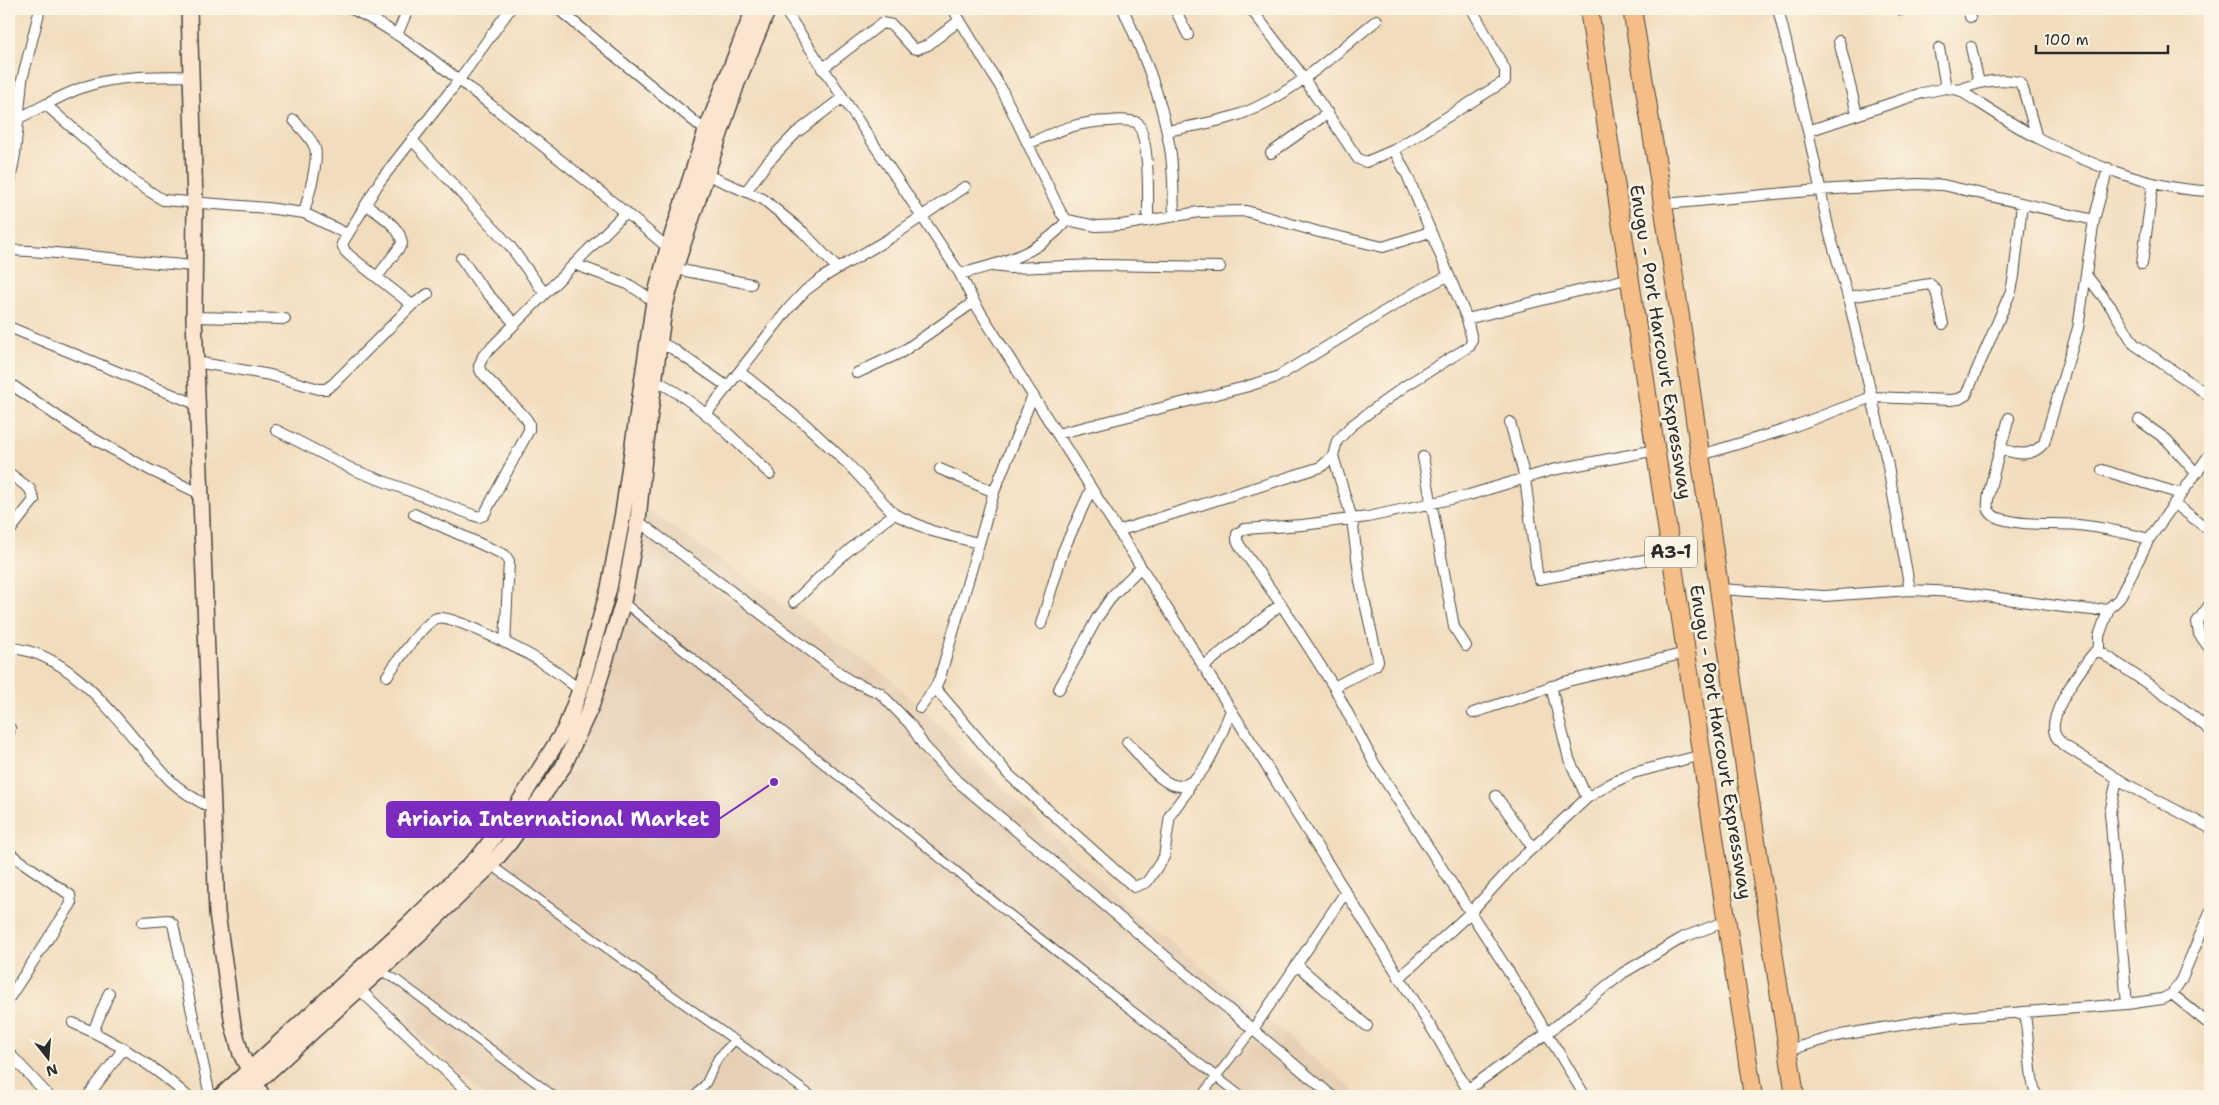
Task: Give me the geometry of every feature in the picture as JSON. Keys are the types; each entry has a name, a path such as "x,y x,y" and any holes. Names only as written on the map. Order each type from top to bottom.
{"highway":[{"name":"Enugu - Port Harcourt Expressway","path":"1590,9 1753,1096"},
{"name":"Enugu - Port Harcourt Expressway","path":"1632,9 1665,204 1719,588 1795,1096"}],"main road":[{"path":"189,9 196,203 194,317 216,913 233,1025 241,1054 256,1083"},
{"path":"221,1096 256,1083 408,925 481,854 515,809 565,729 580,690 609,588 625,504 654,301 668,248 706,131 754,9"},
{"path":"242,1096 491,865 510,842 563,767 592,704 623,602 638,521 644,457 664,309 705,174 737,83 768,9"}],"street":[{"path":"9,187 15,154 13,119 40,9"},
{"path":"352,9 397,35 458,80 626,212 668,248"},
{"path":"397,35 408,9"},
{"path":"412,305 344,251 342,244 380,181 510,9"},
{"path":"558,9 706,131"},
{"path":"784,9 822,69 960,274 974,302 1439,1040 1469,1093 1623,973 1684,937 1727,921"},
{"path":"953,9 1001,88 1067,220"},
{"path":"1123,9 1148,65 1167,130 1170,145 1174,216"},
{"path":"1175,9 1188,35"},
{"path":"1251,9 1303,78 1362,162 1394,150 1504,81 1506,70 1472,9"},
{"path":"1778,9 1808,131 1820,190 1872,397 1897,513 1910,590"},
{"path":"822,69 882,23 892,24 913,48 917,49 928,46 960,20"},
{"path":"1167,130 1213,122 1239,114 1278,95 1303,78 1377,20"},
{"path":"1839,41 1857,114"},
{"path":"1971,47 1979,83"},
{"path":"1939,48 1946,88"},
{"path":"13,119 96,83 121,79 190,76"},
{"path":"1959,90 1979,83 2012,80 2019,82 2037,138"},
{"path":"1808,131 1922,93 1946,88 1959,90 2037,138 2108,168 2153,183 2210,191"},
{"path":"747,190 767,163 796,133 842,98"},
{"path":"46,105 135,182 163,200 267,208 304,213 348,234"},
{"path":"1271,153 1328,114"},
{"path":"294,120 311,140 315,149 315,159 304,213"},
{"path":"1028,144 1071,125 1086,121 1138,123 1148,174 1148,220"},
{"path":"412,140 510,246 545,294"},
{"path":"1118,531 1321,468 1333,456 1337,441 1351,426 1405,386 1470,346 1472,340 1467,319 1408,176 1394,150"},
{"path":"2001,449 2019,454 2029,454 2038,450 2044,443 2078,328 2094,220 2108,168"},
{"path":"705,174 747,190 763,199 803,232 837,268"},
{"path":"2142,264 2153,183"},
{"path":"1665,204 1820,190 1917,184 1942,185 2094,220"},
{"path":"706,414 801,296 837,268 890,238 965,187"},
{"path":"366,204 398,230 402,237 402,244 377,277"},
{"path":"1701,455 1784,430 1872,397 1950,400 1966,395 2011,292 2022,204"},
{"path":"1067,220 1096,226 1122,225 1214,211 1246,211 1319,232 1383,247 1430,232"},
{"path":"276,430 354,470 473,515 479,517 484,515 529,430 529,423 481,372 479,366 483,356 626,212"},
{"path":"960,274 992,266 1028,252 1051,237 1067,220"},
{"path":"9,250 60,252 127,261 195,266"},
{"path":"461,258 480,285 515,324"},
{"path":"574,264 628,284 654,301"},
{"path":"992,266 1010,268 1098,265 1220,266"},
{"path":"676,269 751,284"},
{"path":"1057,434 1245,387 1277,377 1416,292 1448,276"},
{"path":"2087,276 2111,307 2134,344 2210,396"},
{"path":"1467,319 1630,278"},
{"path":"1848,297 1930,284 1936,290 1943,324"},
{"path":"196,362 270,375 319,389 326,389 412,305 428,294"},
{"path":"857,373 902,352 974,302"},
{"path":"194,317 285,319"},
{"path":"9,327 198,405"},
{"path":"659,351 665,346 673,349 728,387"},
{"path":"740,372 805,424 848,464 894,514 932,531 978,543"},
{"path":"654,380 673,390 706,414 770,474"},
{"path":"9,383 76,428 150,470 202,494"},
{"path":"920,708 935,688 994,492 1033,395"},
{"path":"2009,418 1988,506 1991,514 2001,519 2027,523 2079,525 2149,539"},
{"path":"2139,420 2167,440 2196,473"},
{"path":"1510,422 1525,478 1539,580 1672,555"},
{"path":"1585,1096 1525,997 1374,763 1334,687 1281,604 1240,546 1237,534 1244,529 1352,519 1433,503 1469,495 1552,470 1656,450"},
{"path":"1719,588 1824,596 1910,590 1956,592 2063,607 2092,610 2109,608 2115,604 2123,593 2149,539 2210,454"},
{"path":"1333,456 1352,519 1360,581 1378,660 1376,665 1334,687"},
{"path":"1423,458 1433,503 1454,627 1466,646"},
{"path":"940,469 994,492"},
{"path":"2102,470 2181,494"},
{"path":"9,473 30,489 34,500 9,532"},
{"path":"1041,624 1063,551 1091,489"},
{"path":"2174,503 2210,531"},
{"path":"414,514 505,555 509,561 505,643"},
{"path":"794,602 868,532 894,514"},
{"path":"638,521 849,680 880,693 910,724 924,746 957,781 1252,1031 1332,1096"},
{"path":"1059,689 1097,618 1112,595 1141,567"},
{"path":"623,602 1028,930 1241,1096"},
{"path":"1203,667 1281,604"},
{"path":"2210,604 2197,622 2199,634 2210,649"},
{"path":"2109,608 2099,636 2098,648 2086,662 2058,709 2054,726 2055,735 2062,744 2117,779 2210,828"},
{"path":"387,676 428,624 438,618 450,619 505,643 542,662 580,690"},
{"path":"9,648 18,648 49,659 84,683 169,779 188,796 212,808"},
{"path":"2098,648 2102,653 2172,700 2210,730"},
{"path":"1474,713 1551,686 1686,653"},
{"path":"1551,686 1569,759 1587,798"},
{"path":"935,688 1009,775 1134,887 1147,882 1164,858 1171,811 1184,797 1190,783"},
{"path":"1127,742 1158,775 1172,785 1181,786 1190,783 1200,776 1231,711"},
{"path":"1399,978 1470,913 1512,867 1587,798 1608,785 1634,773 1702,755"},
{"path":"2117,779 2110,813 2127,1004"},
{"path":"1496,796 1533,848"},
{"path":"9,853 72,898 71,904 9,998"},
{"path":"491,865 812,1096"},
{"path":"1201,1096 1252,1031 1345,893"},
{"path":"1788,1050 1841,1035 1936,1019 2127,1004 2162,999 2172,994 2180,980 2210,912"},
{"path":"142,922 168,920 172,924 210,1096"},
{"path":"1297,965 1367,1026"},
{"path":"379,970 405,986 554,1096"},
{"path":"359,989 472,1096"},
{"path":"93,1032 109,993"},
{"path":"2172,994 2210,1025"},
{"path":"2025,1013 2032,1079 2036,1096"},
{"path":"73,1023 124,1048 166,1077 187,1096"},
{"path":"695,1096 706,1083 718,1058 734,1040"},
{"path":"88,1096 124,1048"},
{"path":"9,1053 49,1096"}],"shaded area":[{"path":"645,508 892,680 1127,907 1362,1096 485,1096 360,983 517,828 583,737"}],"place":[{"name":"Ariaria International Market","path":"774,782"}]}
